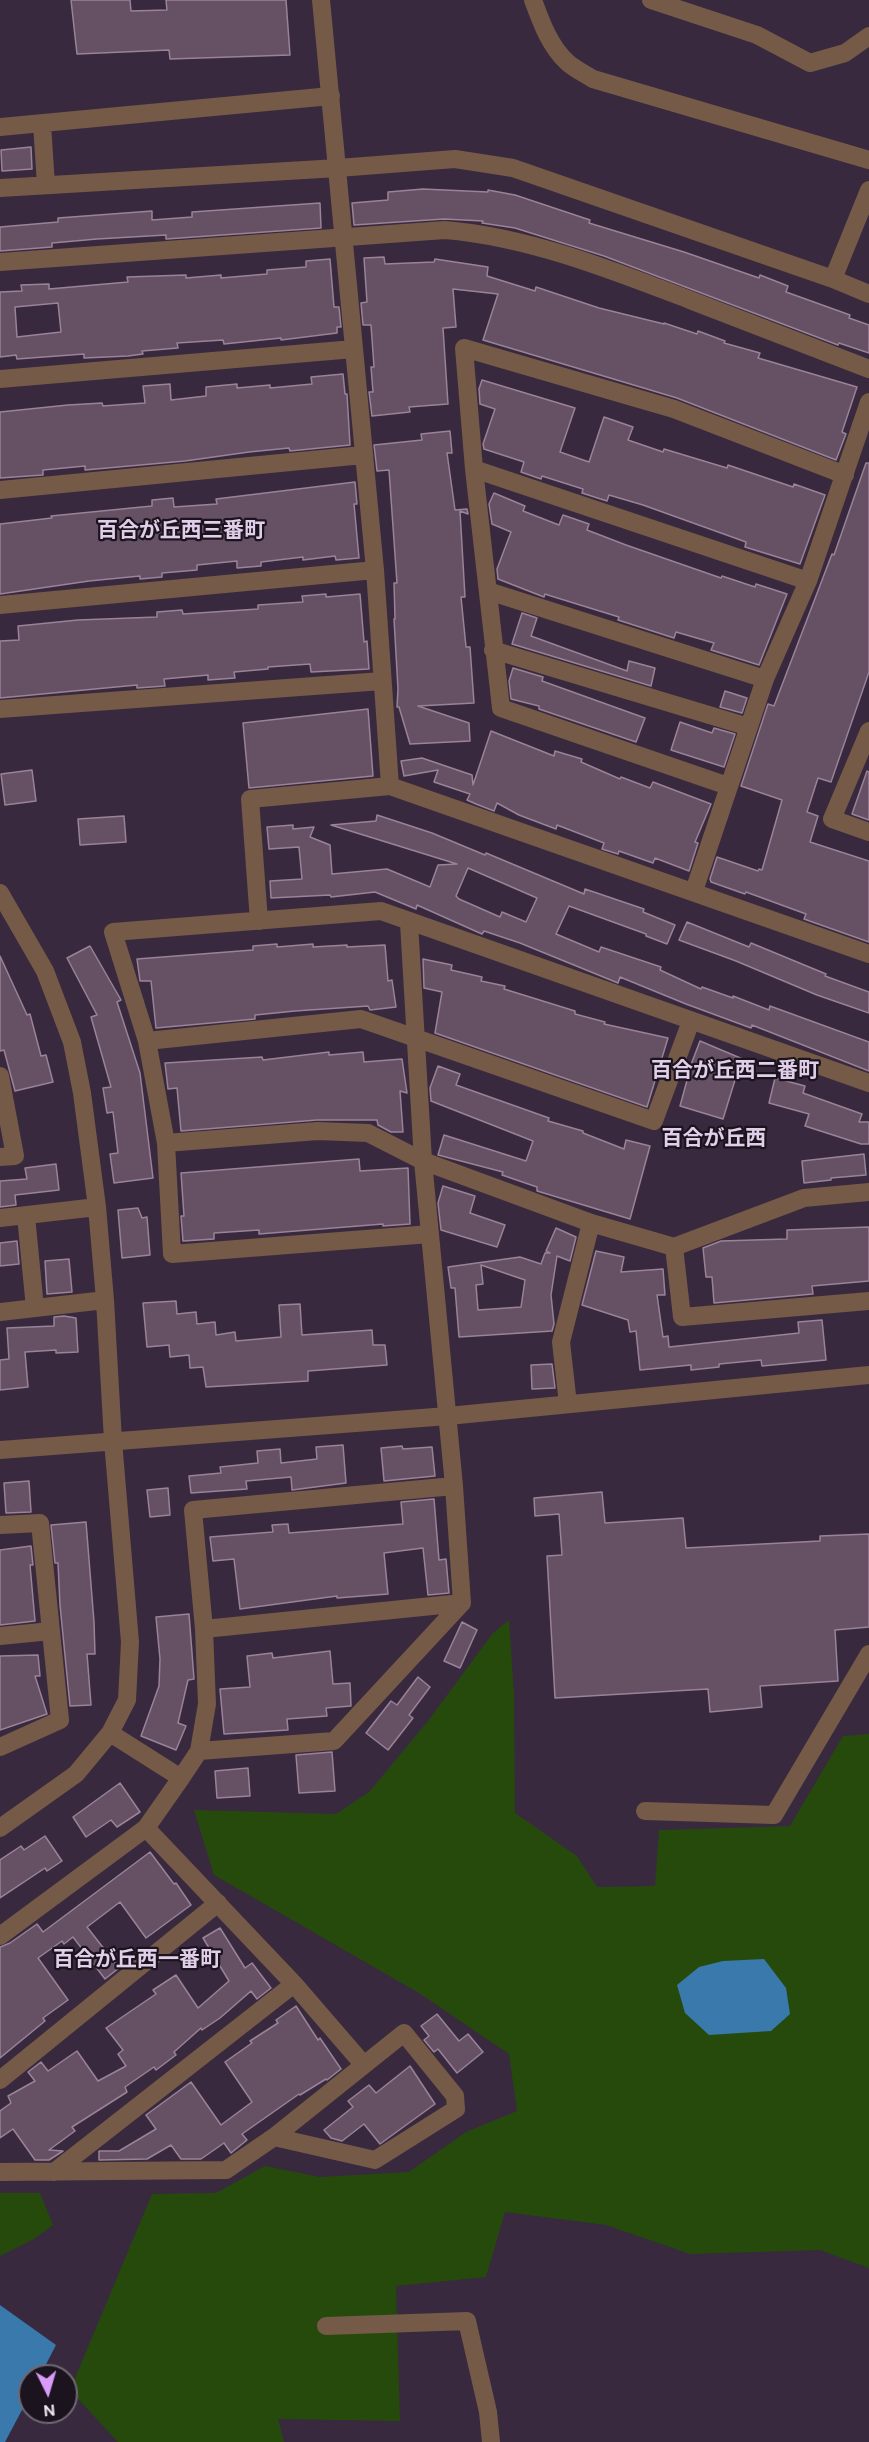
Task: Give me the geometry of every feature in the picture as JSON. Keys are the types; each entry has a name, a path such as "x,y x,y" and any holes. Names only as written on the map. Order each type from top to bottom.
{"street":[{"path":"321,0 375,570 390,786"},
{"path":"533,0 541,24 553,45 568,63 593,79 869,160"},
{"path":"651,0 758,35 810,63 845,53 869,36"},
{"path":"0,128 331,96"},
{"path":"42,124 46,184"},
{"path":"0,188 455,159 513,168 833,279 869,294"},
{"path":"833,279 869,190"},
{"path":"0,262 445,230 479,233 555,252 636,279 869,369"},
{"path":"728,786 501,708 474,469 464,348 674,409 845,475"},
{"path":"0,379 354,349"},
{"path":"694,891 765,679 808,581 869,402"},
{"path":"0,490 363,455"},
{"path":"474,469 808,581"},
{"path":"0,605 375,570"},
{"path":"488,591 765,679"},
{"path":"493,650 749,727"},
{"path":"0,709 382,681"},
{"path":"869,730 832,819 869,832"},
{"path":"260,921 250,799 390,786 869,954"},
{"path":"0,893 45,971 72,1042 82,1093 97,1207 130,1642 127,1700 110,1734 76,1773 0,1828"},
{"path":"430,1234 172,1254 166,1143 147,1041 113,932 381,911 409,923 869,1083"},
{"path":"199,1751 334,1741 462,1603 448,1416 423,1161 409,923"},
{"path":"147,1041 362,1019 416,1040 654,1121 691,1021"},
{"path":"0,1076 15,1156 0,1157"},
{"path":"166,1143 318,1131 368,1134 423,1161 591,1223 674,1247 804,1198 869,1192"},
{"path":"0,1218 97,1207"},
{"path":"26,1216 35,1308"},
{"path":"568,1404 561,1342 591,1223"},
{"path":"674,1247 682,1317 869,1301"},
{"path":"0,1312 105,1300"},
{"path":"0,1450 39,1453 113,1441 448,1416 869,1375"},
{"path":"0,1936 146,1828 199,1751 207,1704 204,1629 193,1510 454,1486"},
{"path":"0,1525 40,1520 60,1720 0,1747"},
{"path":"204,1629 462,1603"},
{"path":"0,1636 51,1631"},
{"path":"645,1811 774,1815 869,1654"},
{"path":"110,1734 181,1778"},
{"path":"146,1828 294,1984 363,2064"},
{"path":"0,2080 218,1903"},
{"path":"54,2172 294,1984"},
{"path":"0,2172 226,2170 274,2138 404,2033 455,2096 456,2109 375,2160 274,2138"},
{"path":"326,2326 467,2321 488,2412 491,2442"}],"green space":[{"path":"509,1620 514,1694 515,1813 577,1856 597,1887 655,1886 659,1830 790,1826 843,1736 869,1734 869,2268 820,2250 690,2254 606,2225 505,2212 486,2277 396,2286 400,2421 278,2419 284,2442 118,2442 78,2399 78,2371 152,2194 216,2193 265,2166 320,2177 409,2172 466,2132 517,2111 509,2054 419,1993 214,1875 194,1810 336,1814 369,1792 428,1721 493,1633"},
{"path":"0,2193 40,2193 53,2225 34,2239 0,2256"}],"water":[{"path":"764,1959 786,1988 790,2014 771,2031 709,2035 685,2013 677,1985 699,1967 723,1961"},
{"path":"0,2305 56,2345 46,2364 18,2364 18,2418 5,2442 0,2442"}],"building":[{"path":"71,0 130,0 131,11 167,10 166,0 286,0 290,55 170,59 169,50 77,54"},
{"path":"31,147 32,169 2,171 1,150"},
{"path":"423,189 488,192 488,190 515,195 590,220 589,223 759,278 760,275 788,286 786,292 850,315 849,318 869,325 869,353 839,343 838,345 604,256 515,228 482,223 483,221 444,219 354,225 352,203 388,200 388,192"},
{"path":"320,203 321,228 166,239 166,235 97,239 52,243 52,247 0,251 0,227 58,222 58,218 152,211 152,220 192,217 192,212"},
{"path":"384,257 385,264 434,262 435,259 488,267 487,276 535,291 536,287 599,308 664,323 697,334 698,331 725,341 724,343 760,353 758,358 857,387 842,432 846,434 836,460 677,398 483,340 498,294 453,289 456,327 443,328 448,404 409,407 410,412 372,416 369,392 373,392 371,367 374,367 371,325 363,325 361,303 367,302 364,258"},
{"path":"330,259 334,307 339,307 341,327 337,327 337,333 224,344 223,340 177,343 178,348 142,351 143,354 128,356 84,358 84,354 17,359 16,355 0,357 0,292 22,291 21,285 49,284 49,289 128,282 127,277 186,275 186,278 221,275 221,278 267,274 267,270 306,267 306,261","holes":["58,303 61,332 17,337 15,307"]},
{"path":"343,374 345,394 347,394 350,445 290,451 289,448 85,470 85,466 43,470 43,475 0,478 0,412 68,405 102,403 103,406 145,403 143,386 170,384 171,400 206,396 206,387 237,384 237,388 270,385 270,388 312,384 311,377"},
{"path":"482,380 575,408 560,452 589,462 604,417 633,427 628,440 663,452 664,449 727,468 728,465 793,487 794,484 825,495 800,564 745,547 746,542 643,505 609,495 607,501 582,493 583,489 521,472 524,462 484,449 483,444 495,409 480,404 479,389"},
{"path":"450,431 452,453 447,453 455,510 467,509 468,514 460,511 465,597 461,597 466,647 470,647 474,703 418,706 469,723 470,741 410,744 399,707 397,707 394,583 397,583 389,470 377,471 374,445 422,440 421,434"},
{"path":"866,463 869,463 869,672 831,782 818,778 807,812 818,816 810,842 869,861 869,942 804,919 806,914 711,882 710,879 717,857 758,871 762,870 782,800 741,786 768,704 774,706 832,554 834,555"},
{"path":"355,482 357,504 354,504 359,558 336,560 335,556 303,560 303,557 261,562 261,566 237,568 237,561 197,565 197,570 162,573 162,577 140,579 140,576 89,581 0,594 0,524 52,518 51,516 152,506 152,500 173,498 174,507 217,504 216,499"},
{"path":"494,493 525,506 523,511 559,525 563,515 589,524 587,530 626,545 721,578 722,576 755,587 756,584 787,594 759,665 711,650 714,643 676,632 674,638 618,620 619,617 545,594 544,597 498,579 497,569 511,532 492,524 489,504"},
{"path":"326,594 326,597 360,594 369,669 311,672 310,664 268,667 268,669 234,672 235,678 208,680 208,675 164,679 165,686 137,688 137,685 0,698 0,641 19,640 18,626 78,620 157,617 157,612 182,610 183,614 258,609 258,605 303,602 302,596"},
{"path":"522,613 537,618 531,636 627,671 629,661 655,668 651,686 512,644"},
{"path":"513,668 543,677 542,681 645,718 636,742 539,709 539,706 511,699 509,681"},
{"path":"725,691 747,698 742,713 720,707"},
{"path":"368,709 373,776 249,788 243,723"},
{"path":"680,722 712,733 714,728 735,734 724,767 671,750"},
{"path":"491,731 554,756 555,751 582,759 581,762 620,779 621,777 650,788 653,782 711,804 695,842 698,843 689,871 655,858 653,863 619,851 618,854 602,849 604,843 557,825 556,829 519,815 497,803 494,811 476,804 467,800 470,794 434,782 438,770 404,776 401,761 422,758 472,775 473,785"},
{"path":"32,770 36,801 5,805 1,774"},
{"path":"867,771 869,772 869,820 852,814"},
{"path":"377,815 432,833 485,855 486,853 584,894 585,889 644,909 643,912 675,925 667,944 569,906 556,934 599,952 601,947 661,967 660,970 701,989 702,987 733,998 733,996 769,1010 770,1006 869,1042 869,1071 752,1025 751,1028 686,1004 620,977 618,983 520,943 484,931 482,934 417,905 416,909 375,892 331,897 330,895 271,898 270,881 302,879 299,847 269,849 267,827 293,825 293,829 314,827 310,837 330,845 332,874 387,869 430,887 438,865 457,864 331,825 376,821","holes":["468,868 537,898 526,922 502,912 500,917 456,896"]},
{"path":"124,816 126,842 80,845 78,819"},
{"path":"687,922 749,947 751,943 826,974 825,976 869,992 869,1013 817,995 679,940"},
{"path":"277,944 277,947 313,944 313,947 385,945 388,981 392,980 396,1007 370,1010 368,1006 295,1011 255,1015 255,1019 156,1028 151,981 140,981 137,959 253,950 253,946"},
{"path":"90,946 121,1000 117,1002 140,1073 153,1178 114,1183 110,1154 118,1153 113,1112 107,1113 103,1088 111,1087 91,1017 97,1015 67,958"},
{"path":"0,956 27,1015 30,1014 41,1056 46,1055 53,1082 15,1091 4,1050 0,1051"},
{"path":"423,959 452,965 451,970 482,977 481,981 505,986 504,989 575,1011 575,1014 605,1022 604,1024 668,1038 647,1107 435,1033 442,992 424,988"},
{"path":"700,1041 745,1060 735,1080 723,1119 680,1106"},
{"path":"329,1052 329,1055 363,1052 364,1062 402,1059 407,1093 400,1091 403,1132 391,1132 378,1125 377,1120 317,1120 181,1131 177,1088 168,1089 165,1063 262,1057 263,1060"},
{"path":"438,1066 460,1074 456,1085 549,1118 548,1121 583,1131 583,1133 624,1149 626,1140 650,1146 630,1219 537,1191 537,1187 502,1175 503,1172 438,1155 444,1135 526,1161 533,1141 431,1101 430,1088"},
{"path":"775,1078 805,1086 803,1093 862,1114 859,1122 869,1122 869,1144 861,1144 805,1126 809,1114 769,1103"},
{"path":"864,1154 866,1175 804,1183 802,1161"},
{"path":"359,1159 360,1171 408,1168 410,1224 259,1234 259,1230 214,1233 214,1239 183,1241 181,1173"},
{"path":"56,1164 59,1190 15,1195 16,1205 0,1207 0,1181 27,1179 25,1168"},
{"path":"443,1186 475,1196 470,1213 505,1225 497,1247 441,1230 438,1203"},
{"path":"138,1208 142,1218 147,1217 150,1255 122,1258 118,1210"},
{"path":"869,1227 869,1281 812,1286 813,1294 714,1303 712,1277 706,1277 703,1248 721,1241 787,1239 787,1230"},
{"path":"556,1228 576,1237 570,1261 557,1256 551,1295 554,1324 552,1331 459,1337 455,1288 451,1288 448,1267 520,1257 541,1264 545,1253 550,1253 546,1251","holes":["481,1265 525,1280 521,1307 478,1310 476,1285 483,1284"]},
{"path":"17,1241 19,1264 0,1266 0,1243"},
{"path":"596,1251 624,1257 621,1272 663,1269 665,1295 657,1295 663,1337 668,1336 669,1347 799,1333 798,1322 822,1320 826,1360 762,1366 761,1360 719,1364 719,1367 691,1370 691,1365 640,1370 636,1331 630,1332 628,1320 582,1305"},
{"path":"69,1259 72,1292 47,1294 45,1261"},
{"path":"176,1301 177,1314 196,1312 197,1324 215,1322 216,1335 235,1332 236,1341 281,1337 279,1305 300,1304 302,1335 372,1330 373,1345 385,1345 387,1365 308,1371 308,1381 206,1387 203,1367 190,1368 189,1355 170,1357 169,1345 147,1347 143,1303"},
{"path":"54,1317 76,1318 78,1352 56,1353 56,1350 25,1352 28,1387 0,1390 0,1360 9,1359 7,1328 54,1326"},
{"path":"552,1364 555,1388 532,1389 531,1365"},
{"path":"343,1445 346,1483 292,1490 291,1477 246,1481 247,1489 191,1493 189,1476 221,1473 220,1467 258,1463 257,1451 280,1449 281,1463 317,1459 316,1447"},
{"path":"402,1446 403,1449 432,1447 435,1476 384,1481 381,1448"},
{"path":"29,1481 31,1512 6,1513 4,1483"},
{"path":"168,1488 170,1515 150,1517 147,1490"},
{"path":"602,1492 605,1523 683,1518 686,1548 820,1541 820,1536 869,1534 869,1627 835,1630 838,1681 760,1686 762,1707 710,1712 708,1689 555,1698 547,1556 562,1555 559,1514 535,1516 534,1498"},
{"path":"434,1499 439,1560 446,1559 449,1593 428,1595 423,1548 384,1553 388,1594 337,1598 337,1596 240,1609 234,1559 213,1561 210,1537 273,1532 272,1525 288,1524 289,1533 403,1524 401,1502"},
{"path":"86,1522 95,1654 87,1654 91,1705 70,1706 58,1563 55,1563 51,1525"},
{"path":"31,1546 33,1565 30,1565 35,1621 0,1625 0,1550"},
{"path":"189,1614 194,1679 188,1680 178,1723 186,1726 176,1750 141,1736 159,1686 160,1659 156,1617"},
{"path":"462,1622 477,1630 460,1668 444,1661"},
{"path":"330,1651 333,1684 350,1683 351,1706 326,1708 327,1716 287,1719 288,1730 224,1734 220,1689 250,1687 247,1656 272,1653 273,1658"},
{"path":"38,1655 40,1676 35,1676 47,1714 0,1730 0,1656"},
{"path":"418,1677 430,1687 409,1715 413,1718 388,1750 366,1733 391,1701 397,1705"},
{"path":"332,1752 335,1791 299,1793 296,1755"},
{"path":"248,1768 250,1796 217,1798 215,1771"},
{"path":"120,1783 140,1812 117,1827 111,1820 86,1837 73,1817"},
{"path":"45,1836 62,1861 47,1871 45,1868 0,1898 0,1860 21,1846 24,1850"},
{"path":"150,1852 191,1905 146,1938 120,1902 87,1927 119,1968 105,1979 73,1937 64,1944 62,1941 38,1958 68,2000 43,2018 45,2021 0,2058 0,1947 10,1943 37,1924 43,1932"},
{"path":"220,1928 245,1968 252,1963 271,1988 257,1999 251,1991 220,2018 202,2030 201,2028 174,2052 176,2055 156,2070 154,2067 125,2087 127,2092 72,2127 75,2131 49,2150 63,2151 49,2160 35,2160 13,2129 0,2138 0,2111 11,2103 8,2096 35,2081 28,2072 41,2062 48,2071 77,2051 98,2081 126,2066 118,2054 123,2050 106,2028 156,1994 153,1990 176,1975 198,2008 229,1981 203,1938"},
{"path":"296,2006 318,2040 320,2038 341,2069 327,2080 299,2094 242,2134 247,2140 231,2153 224,2143 201,2159 181,2159 171,2145 147,2159 99,2160 99,2151 119,2151 156,2129 146,2115 191,2082 221,2125 252,2102 225,2062 252,2043 250,2041 278,2023 276,2020"},
{"path":"437,2014 459,2041 468,2034 483,2052 457,2073 438,2049 434,2052 424,2040 429,2036 421,2026"},
{"path":"410,2066 435,2104 380,2144 364,2124 342,2141 331,2138 324,2130 353,2107 348,2101 369,2085 376,2093"}],"district":[{"name":"百合が丘西三番町","path":"181,531"},
{"name":"百合が丘西二番町","path":"735,1071"},
{"name":"百合が丘西","path":"714,1139"},
{"name":"百合が丘西一番町","path":"137,1960"}]}
